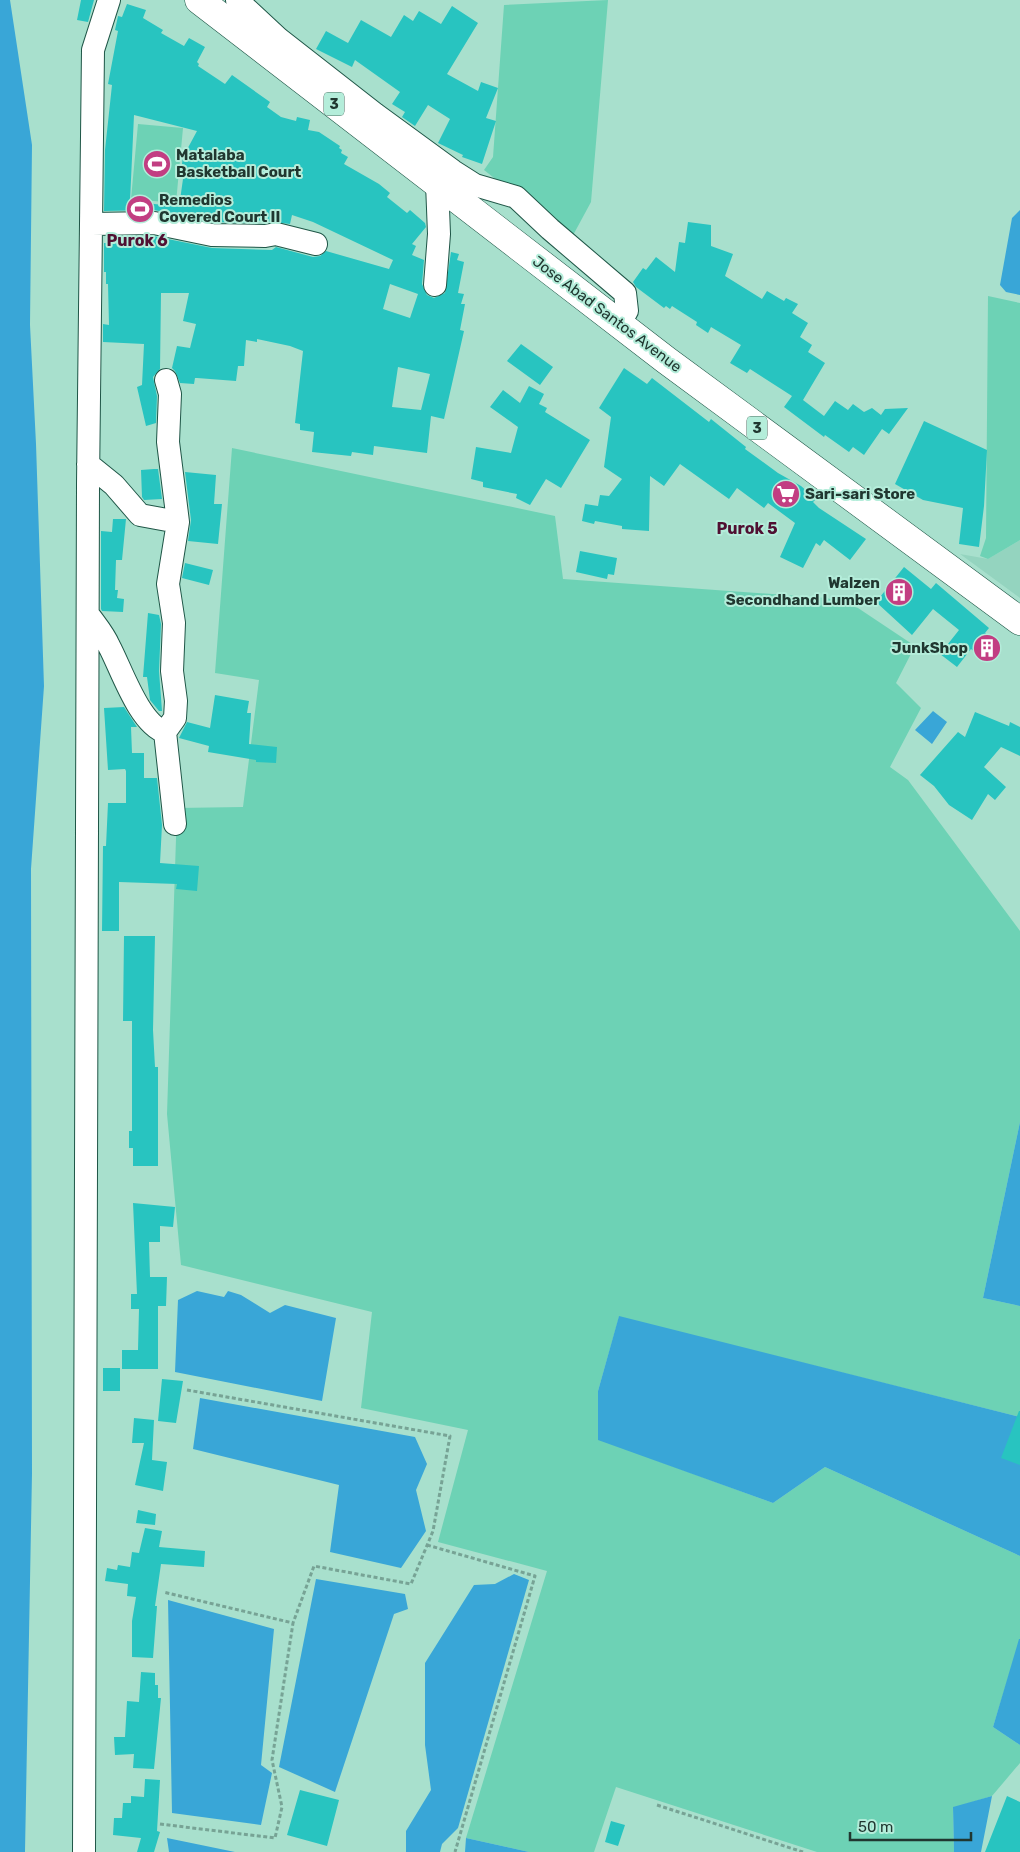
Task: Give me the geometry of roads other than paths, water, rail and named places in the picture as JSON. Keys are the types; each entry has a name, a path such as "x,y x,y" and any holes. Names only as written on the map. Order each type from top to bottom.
{"highway":[{"name":"Jose Abad Santos Avenue","path":"198,0 618,323 1020,621"}],"street":[{"path":"84,1852 88,464 93,50 109,0"},
{"path":"237,0 279,39 374,114 453,171 475,184 516,197 525,203 550,229 625,293 627,311 618,323"},
{"path":"435,285 439,234 437,183"},
{"path":"92,224 154,223 212,235 282,235 316,244"},
{"path":"166,380 170,394 168,442 178,522 168,584 174,623 172,671 176,701 175,718 164,732 175,824"},
{"path":"88,464 114,485 140,515 178,522"},
{"path":"88,614 109,644 132,696 157,729 164,732"}],"water":[{"path":"0,0 10,0 32,145 30,325 44,686 31,869 32,1473 25,1852 0,1852"},
{"path":"1020,210 1020,295 1006,292 1000,285 1012,218"},
{"path":"933,711 947,722 932,744 915,730"},
{"path":"1020,1122 1020,1306 983,1298"},
{"path":"197,1291 224,1297 228,1291 241,1295 270,1313 285,1305 336,1318 322,1401 175,1372 178,1300"},
{"path":"619,1316 1020,1417 1020,1556 825,1467 773,1503 598,1440 598,1391"},
{"path":"200,1398 415,1437 427,1464 416,1490 426,1531 401,1568 330,1552 339,1485 193,1449"},
{"path":"514,1574 529,1580 458,1828 442,1844 440,1852 406,1852 406,1831 431,1790 425,1745 425,1663 474,1585 495,1584"},
{"path":"316,1579 405,1594 408,1609 394,1614 335,1792 279,1767"},
{"path":"168,1600 274,1629 261,1765 272,1773 261,1825 172,1813"},
{"path":"1020,1639 1020,1745 993,1727"},
{"path":"992,1796 981,1852 954,1852 953,1807"},
{"path":"167,1838 235,1852 169,1852"},
{"path":"466,1838 529,1852 465,1852"}],"place":[{"name":"Matalaba Basketball Court","path":"157,164"},
{"name":"Remedios Covered Court II","path":"140,209"},
{"name":"Sari-sari Store","path":"786,494"},
{"name":"Walzen Secondhand Lumber","path":"899,592"},
{"name":"JunkShop","path":"987,648"}],"district":[{"name":"Purok 6","path":"137,240"},
{"name":"Purok 5","path":"747,528"}]}
